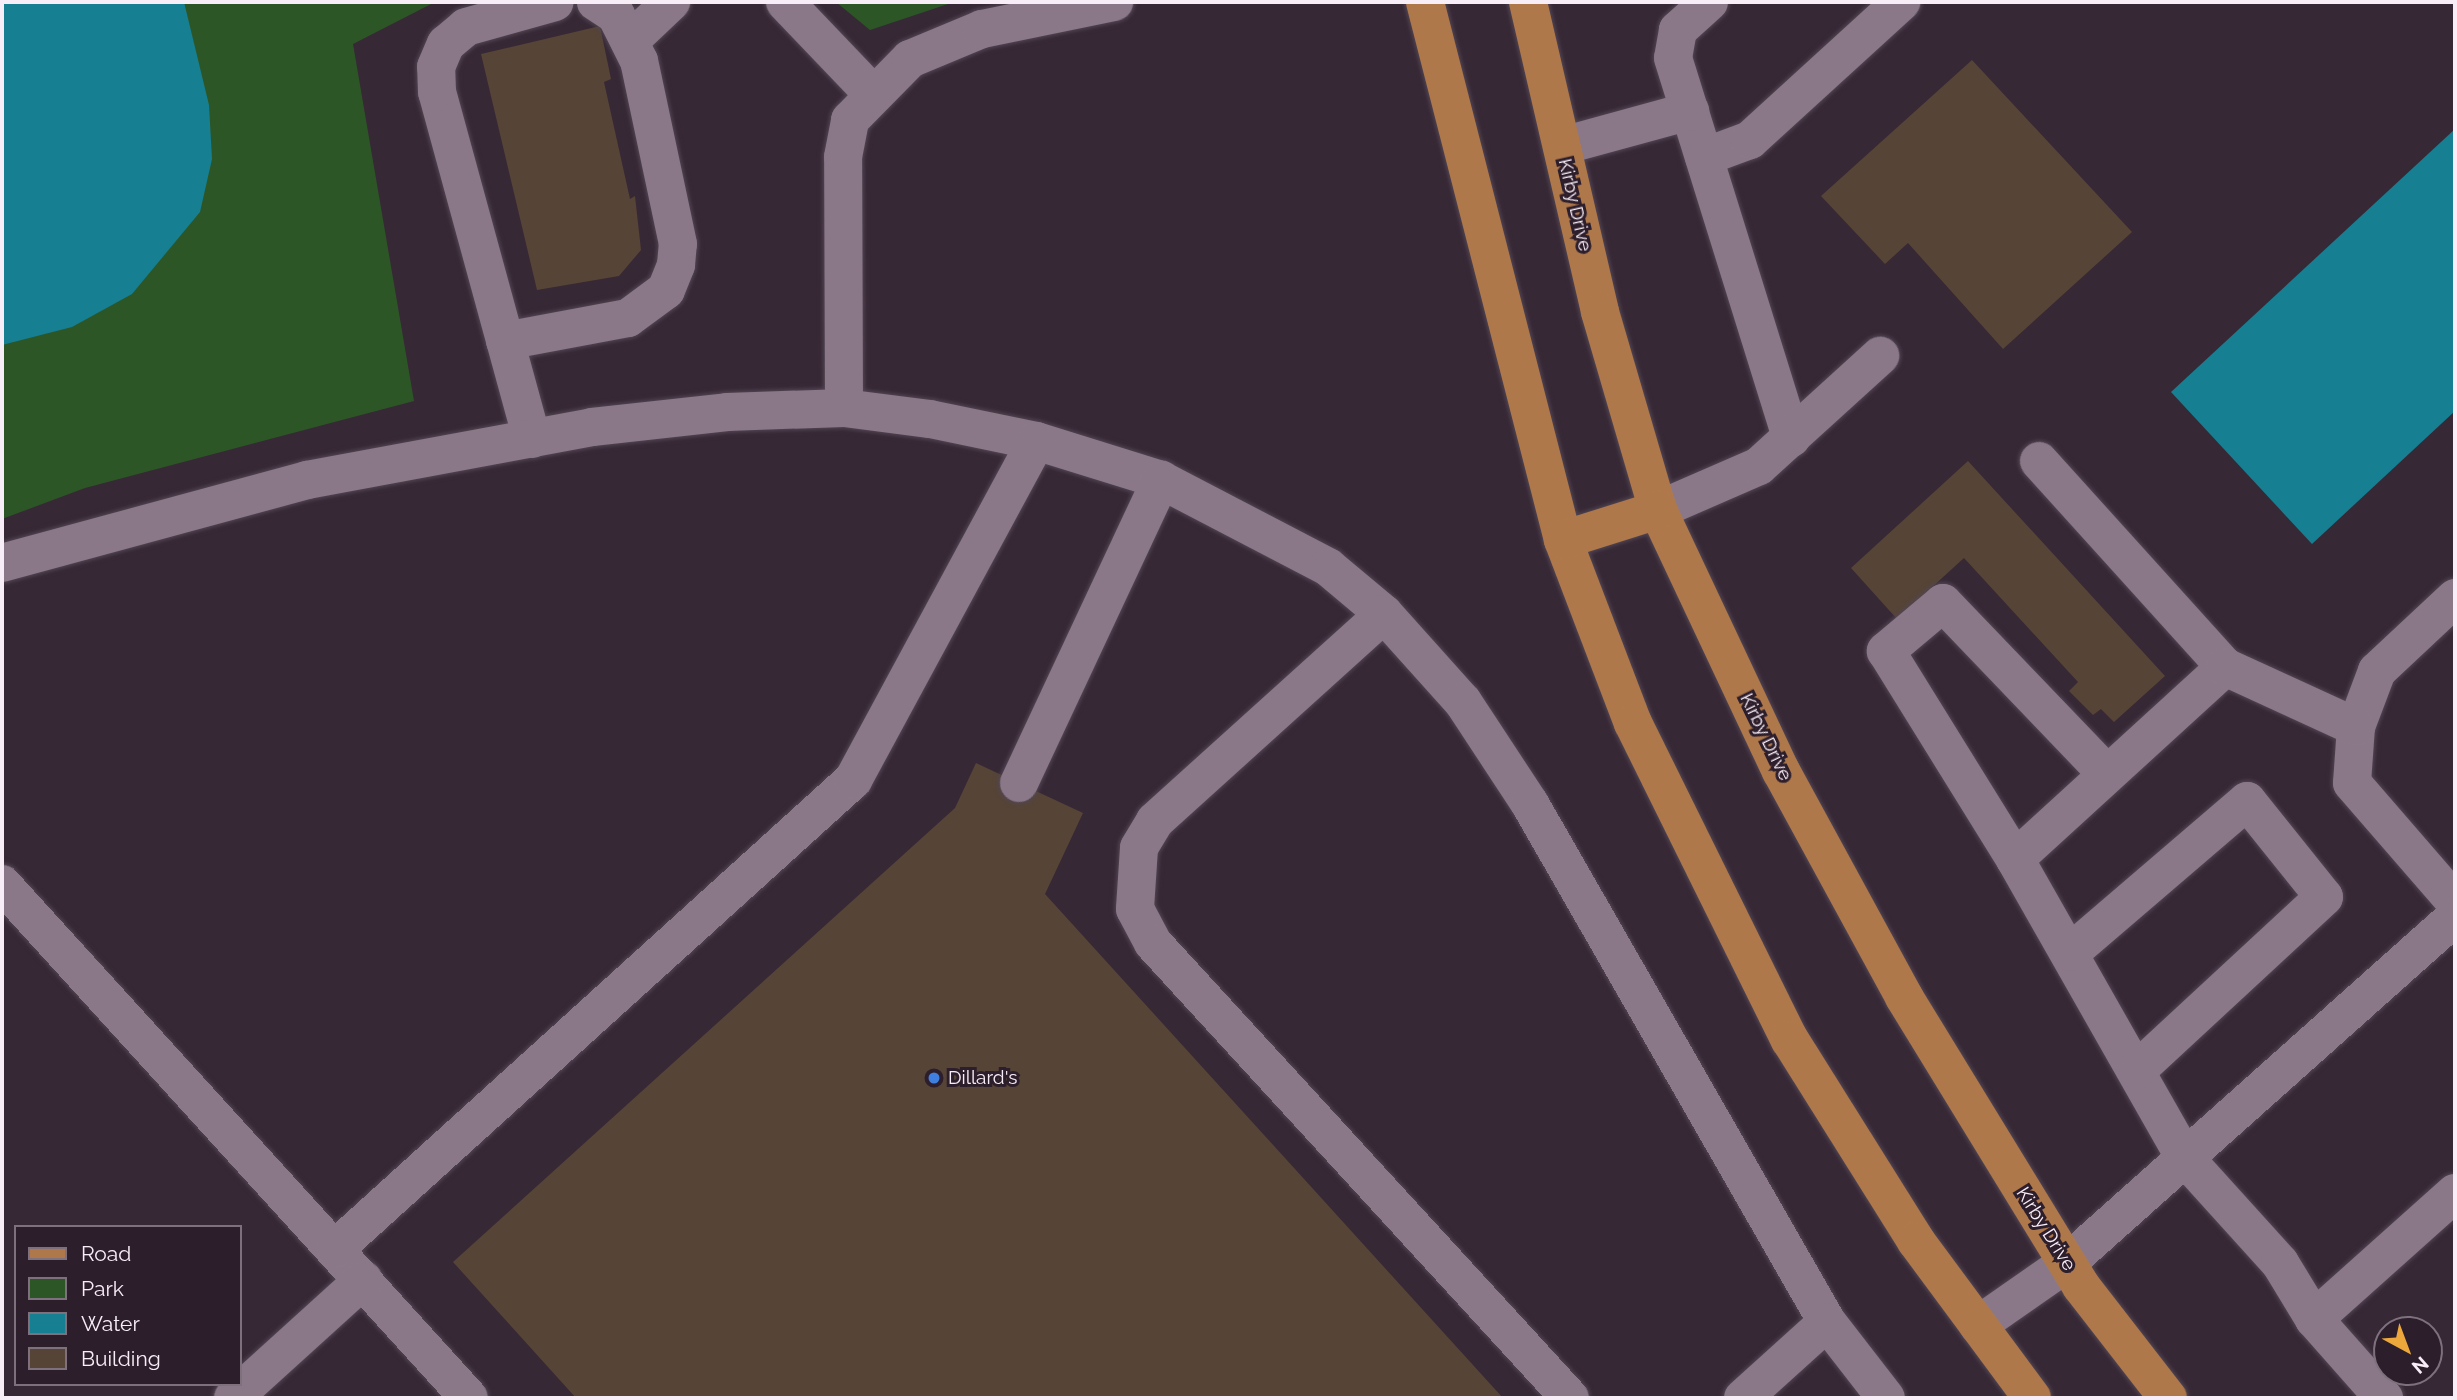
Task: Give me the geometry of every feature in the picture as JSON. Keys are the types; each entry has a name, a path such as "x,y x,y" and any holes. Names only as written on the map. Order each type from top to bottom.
{"main road":[{"path":"1424,2 1563,540 1633,723 1777,1015 1916,1241 2032,1398"},
{"name":"Kirby Drive","path":"1528,2 1600,312 1658,510 1781,771 1891,973 2067,1263 2168,1398"},
{"path":"1563,540 1658,510"}],"street":[{"path":"533,439 436,92 436,67 446,44 466,27 555,2"},
{"path":"505,341 628,318 666,290 678,244 632,39 616,15 596,2"},
{"path":"632,39 671,2"},
{"path":"785,2 872,93"},
{"path":"844,408 843,157 850,120 872,93 910,59 982,29 1114,2"},
{"path":"1709,2 1676,39 1673,58 1791,438"},
{"path":"1704,157 1750,140 1901,2"},
{"path":"1562,146 1690,111"},
{"path":"1658,510 1759,467 1880,356"},
{"path":"2,563 281,486 533,439 727,412 844,408 1036,441 1161,480 1328,567 1384,614 1462,702 1530,804 1828,1321 1886,1398"},
{"path":"335,1249 853,780 1036,441"},
{"path":"2039,461 2225,667 2356,727"},
{"path":"1019,783 1161,480"},
{"path":"2455,598 2376,671 2356,727 2352,783 2455,902"},
{"path":"2108,774 1943,603 1886,651 2071,952 2185,1158 2280,1263 2314,1319 2384,1398"},
{"path":"1384,614 1155,821 1139,848 1135,909 1153,943 1570,1398"},
{"path":"2015,859 2225,667"},
{"path":"2071,952 2247,801 2324,897 2137,1070"},
{"path":"2,884 469,1398"},
{"path":"1979,1325 2067,1263 2455,917"},
{"path":"2314,1319 2455,1193"},
{"path":"233,1398 363,1280"},
{"path":"1743,1398 1828,1321"}],"green space":[{"path":"2,2 435,2 353,44 414,401 85,488 2,519"},
{"path":"836,2 954,2 870,30"}],"water":[{"path":"2,2 184,2 209,105 212,159 200,212 132,294 72,327 2,345"},
{"path":"2455,129 2455,411 2312,544 2171,392"}],"building":[{"path":"600,26 611,79 604,82 630,199 635,196 641,250 619,276 537,290 481,54"},
{"path":"1972,60 2132,232 2003,349 1908,243 1885,264 1821,196"},
{"path":"1968,461 2165,676 2114,722 2101,709 2093,715 2069,691 2078,682 1964,558 1897,619 1851,568"},
{"name":"Dillard's","path":"976,763 1083,813 1045,894 1503,1398 576,1398 453,1262 955,808"}],"place":[{"name":"Dillard's","path":"934,1078"}]}
